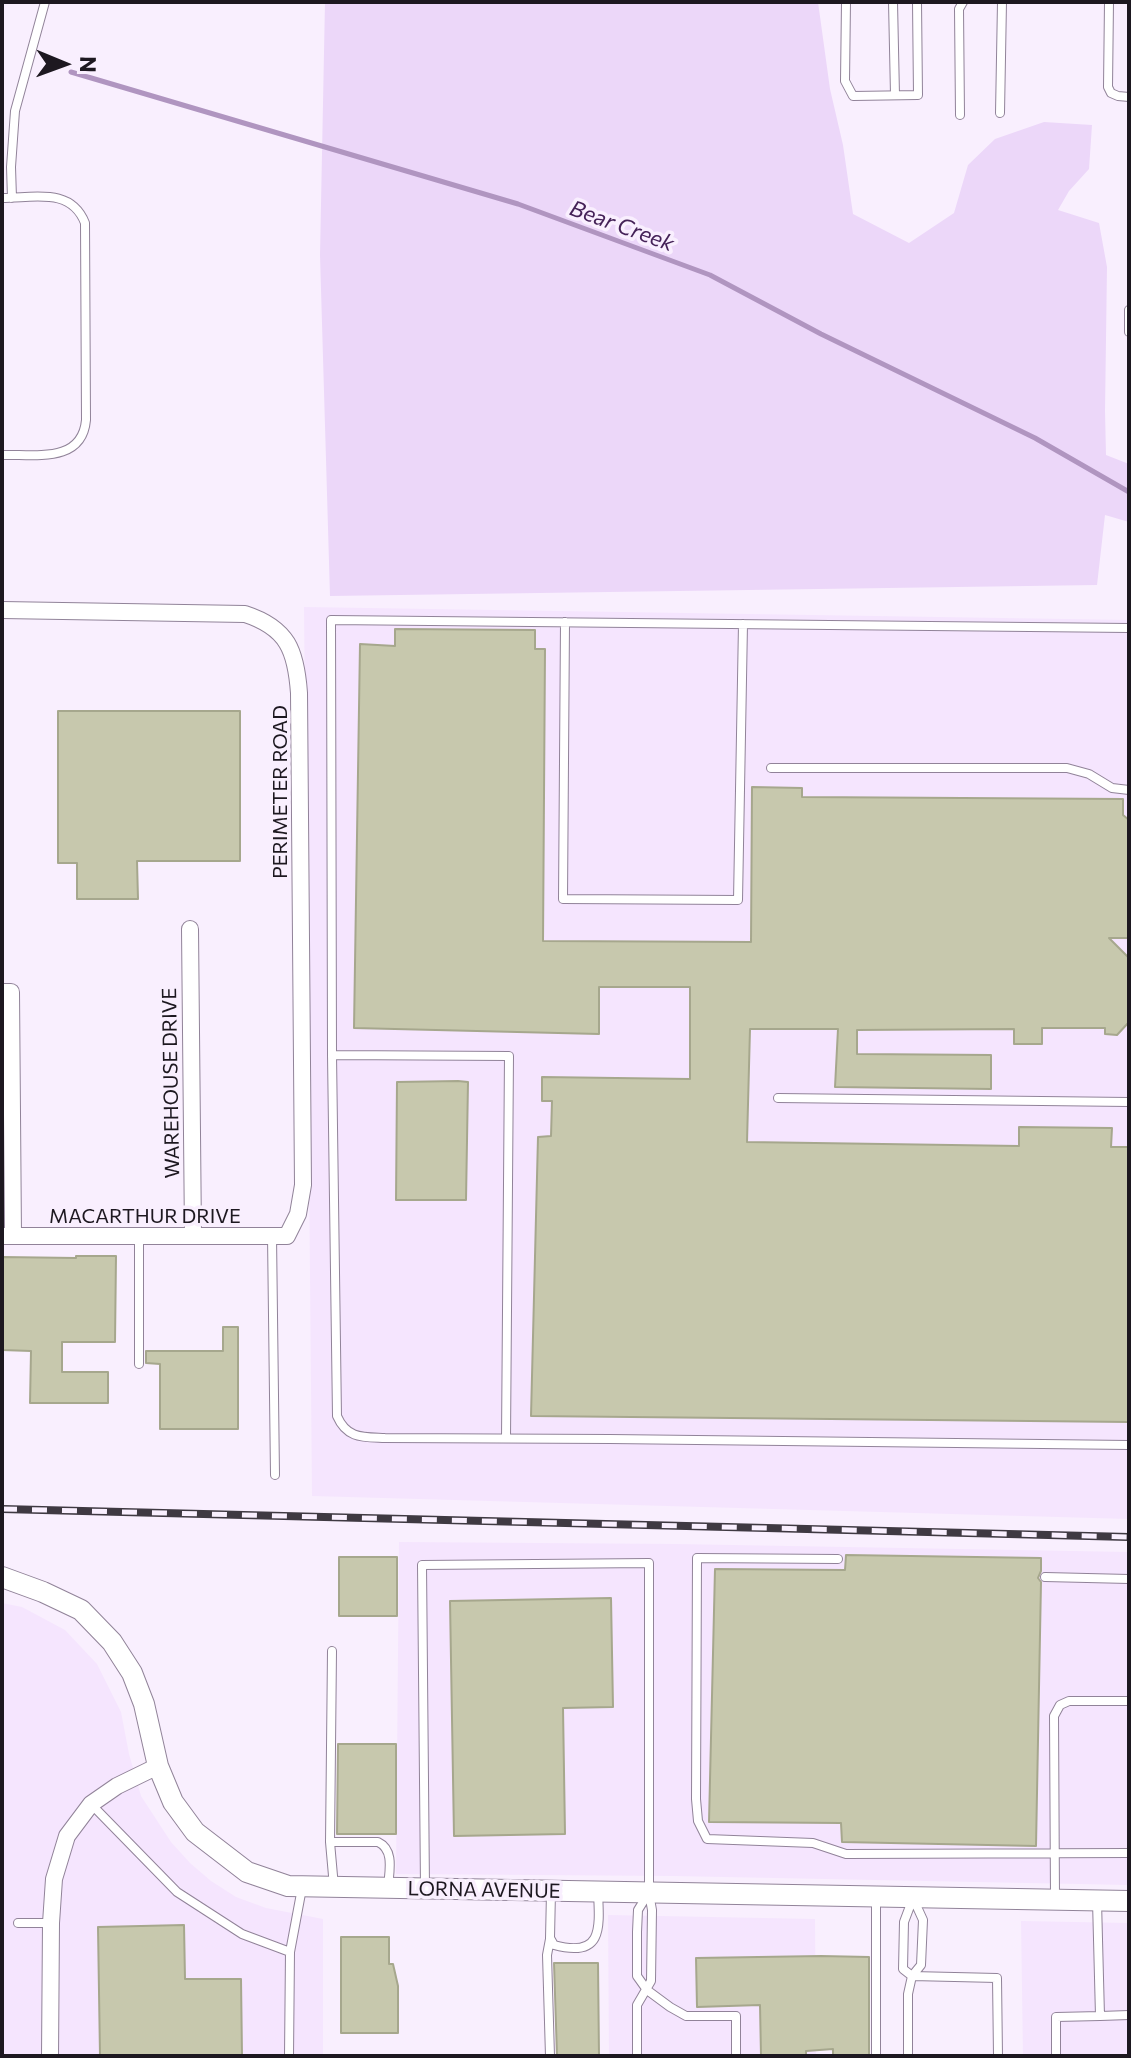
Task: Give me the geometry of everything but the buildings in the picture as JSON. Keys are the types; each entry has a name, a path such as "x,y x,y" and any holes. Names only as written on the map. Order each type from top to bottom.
{"street":[{"name":"PERIMETER ROAD","path":"2,610 245,614 271,624 289,646 298,676 299,693 303,1185 298,1214 280,1236"},
{"name":"WAREHOUSE DRIVE","path":"190,929 193,1236"},
{"path":"2,992 11,992 8,1236"},
{"name":"MACARTHUR DRIVE","path":"8,1236 280,1236"},
{"name":"LORNA AVENUE","path":"2,1577 81,1610 112,1642 136,1683 158,1766 173,1802 195,1832 247,1872 288,1886 1129,1901"},
{"path":"50,2056 54,1879 67,1836 91,1804 117,1786 158,1766"}],"lane":[{"path":"2,455 66,451 80,440 86,428 85,223 80,213 66,200 52,197 7,198 15,111 45,2"},
{"path":"846,2 845,81 853,96 918,95 917,2"},
{"path":"893,2 895,95"},
{"path":"960,115 959,9 963,2"},
{"path":"1000,113 1002,2"},
{"path":"1109,2 1108,87 1111,93 1129,97"},
{"path":"1129,310 1129,332"},
{"path":"1129,630 331,620 336,1398 337,1416 342,1427 364,1437 1129,1445"},
{"path":"565,622 563,899 738,900 743,624"},
{"path":"771,768 1067,768 1089,774 1112,788 1129,790"},
{"path":"332,1055 509,1056 506,1438"},
{"path":"778,1098 1129,1102"},
{"path":"139,1236 139,1364"},
{"path":"275,1475 280,1236"},
{"path":"838,1559 697,1558 696,1799 698,1821 707,1839 813,1843 846,1854 1129,1853"},
{"path":"425,1889 422,1565 649,1563 651,1981 637,2005 637,2056"},
{"path":"1045,1577 1129,1579"},
{"path":"332,1651 330,1842 334,1888"},
{"path":"1055,1900 1054,1716 1060,1705 1069,1701 1129,1701"},
{"path":"91,1804 177,1892 242,1934 290,1952"},
{"path":"330,1842 384,1844 390,1863 388,1889"},
{"path":"289,2056 290,1952 302,1887"},
{"path":"550,2056 547,1955 551,1892"},
{"path":"550,1938 554,1945 562,1947 591,1944 599,1930 598,1892"},
{"path":"649,1893 638,1910 637,1976 647,1990 686,2016 736,2016 736,2056"},
{"path":"876,1897 876,2056"},
{"path":"913,1898 904,1922 903,1969 912,1976 997,1978 998,2056"},
{"path":"908,2056 908,1994 912,1976 921,1965 923,1920 913,1898"},
{"path":"1097,1901 1100,2016"},
{"path":"18,1923 51,1923"},
{"path":"1056,2056 1056,2017 1129,2015"}],"shaded area":[{"path":"325,2 818,2 853,214 909,243 954,213 968,165 995,139 1044,122 1092,125 1089,169 1069,191 1058,210 1099,223 1107,267 1106,455 1129,464 1129,522 1105,515 1097,585 330,596 320,255"},
{"path":"304,607 1129,620 1129,1519 312,1496"},
{"path":"399,1542 1129,1552 1129,1885 396,1874"},
{"path":"2,1603 22,1607 65,1630 97,1664 121,1712 141,1796 171,1842 190,1863 236,1897 266,1908 323,1919 323,2056 2,2056"},
{"path":"608,1915 815,1919 816,2056 609,2056"},
{"path":"1021,1921 1129,1923 1129,2056 1023,2056"}],"waterway":[{"name":"Bear Creek","path":"71,72 518,204 710,275 821,334 1035,438 1129,492"}],"railway":[{"path":"2,1509 1129,1537"}]}
